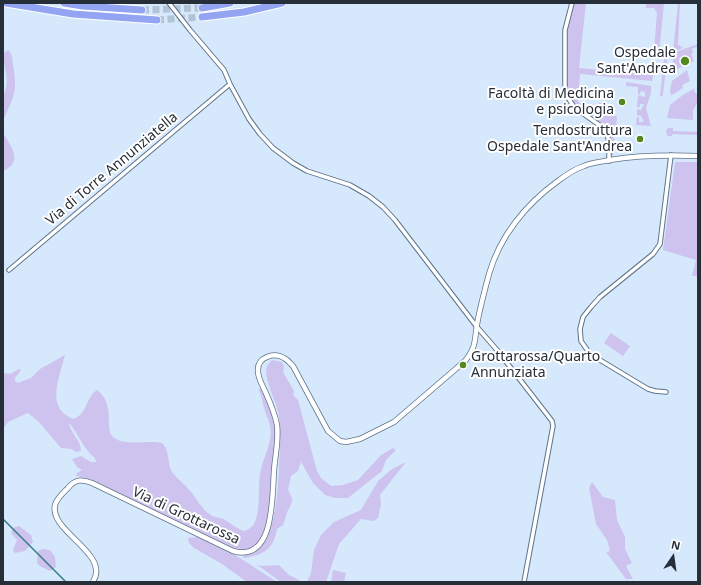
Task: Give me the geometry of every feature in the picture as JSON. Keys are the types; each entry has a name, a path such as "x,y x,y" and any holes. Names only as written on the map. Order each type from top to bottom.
{"highway":[{"path":"6,3 73,14 157,20"},
{"path":"64,3 83,6 142,10"},
{"path":"202,8 230,3"},
{"path":"202,17 244,12 282,3"}],"street":[{"path":"169,3 224,70 249,119 266,141 282,156 307,171 350,185 369,196 383,207 477,327 497,350 552,423 553,425 524,582"},
{"path":"572,3 565,30 565,93 574,107 598,124 606,132 609,144 609,160"},
{"name":"Via di Torre Annunziatella","path":"9,270 230,84"},
{"path":"666,392 648,389 593,357 584,346 580,335 580,329 583,317 600,297 653,254 660,244 671,155"},
{"name":"Via di Grottarossa","path":"93,582 97,570 94,563 60,522 55,513 57,500 72,483 78,480 87,481 233,552 245,554 250,552 258,547 270,522 275,458 278,440 277,425 272,408 257,370 261,361 273,355 286,358 293,366 328,431 340,441 352,441 394,422 465,361 473,349 489,274 496,253 511,228 529,205 544,191 573,170 585,165 636,156 698,156"}],"shaded area":[{"path":"574,3 586,3 579,68 653,75 652,81 580,74 578,102 596,114 598,114 599,103 605,103 604,115 617,116 616,129 611,129 614,139 613,156 611,155 611,142 606,129 578,109 568,96 565,86 567,63 566,38"},
{"path":"646,3 664,3 659,54 655,57 641,56 641,54 650,54 654,51 657,13 654,8 646,8"},
{"path":"678,3 680,3 678,44 683,48 673,52"},
{"path":"698,44 698,46 692,49 693,53 691,54 694,61 675,70 673,69 673,53"},
{"path":"8,50 12,57 15,88 3,121 3,96 7,83 4,53"},
{"path":"664,59 667,60 663,94 660,96"},
{"path":"687,70 690,81 682,85 683,88 671,95 670,91 672,81"},
{"path":"626,82 651,86 651,93 646,108 651,126 636,125 637,117 639,117 639,122 644,122 641,116 637,115 637,109 641,110 644,104 640,104 640,107 637,107 638,95 645,97 645,92 641,91 640,94 638,94 638,87 626,86"},
{"path":"695,88 694,91 698,96 698,102 693,110 693,120 667,118 670,105"},
{"path":"668,128 673,128 673,131 698,132 698,135 672,134 672,136 667,136 666,130"},
{"path":"3,133 12,148 14,158 13,163 3,171"},
{"path":"675,162 698,162 698,276 692,276 696,260 663,250"},
{"path":"611,333 630,346 623,356 604,343"},
{"path":"65,355 56,395 57,403 60,409 66,415 76,418 80,415 91,396 97,390 106,402 109,428 113,437 125,442 160,442 163,444 167,450 170,469 189,489 205,510 213,516 223,519 243,531 248,529 255,522 258,508 260,472 269,446 271,435 270,426 259,391 259,388 261,389 276,422 277,438 269,525 261,541 248,551 242,551 90,479 76,476 77,473 82,470 77,467 72,459 81,456 91,462 96,462 95,458 85,447 70,424 70,428 80,444 81,451 76,452 72,449 61,448 39,422 28,413 8,422 3,429 3,373 10,374 19,369 21,370 15,378 15,381 18,383 31,378 40,369"},
{"path":"272,360 282,362 284,367 283,372 294,391 293,395 298,400 317,471 321,478 331,486 343,485 358,480 381,455 393,448 396,450 386,460 382,471 348,498 335,498 325,495 313,483 301,462 298,471 291,476 288,490 292,498 292,502 283,525 277,529 273,542 262,553 244,558 244,555 255,552 263,544 269,533 278,490 280,423 278,411 266,373 266,369"},
{"path":"406,462 380,495 381,504 378,518 374,521 361,519 339,544 326,582 307,582 311,573 314,550 321,535 334,522 361,510 378,481 392,469"},
{"path":"592,482 603,497 615,500 617,520 625,537 625,549 632,563 626,566 633,579 626,579 606,552 610,551 607,540 596,524 589,488"},
{"path":"19,526 31,535 33,542 25,551 15,553 13,550 17,540 11,533 13,528"},
{"path":"197,537 228,551 277,582 247,582 222,564 194,548 189,543 188,538"},
{"path":"43,549 50,550 55,557 56,567 50,571 37,563 38,551"},
{"path":"256,564 261,566 279,565 289,575 300,582 281,582"},
{"path":"333,570 346,573 344,582 331,582"}],"waterway":[{"path":"3,519 66,582"}],"tunnel":[{"path":"142,10 202,8"},
{"path":"157,20 202,17"}],"place":[{"name":"Ospedale Sant'Andrea","path":"685,61"},
{"name":"Facoltà di Medicina e psicologia","path":"622,102"},
{"name":"Tendostruttura Ospedale Sant'Andrea","path":"640,139"},
{"name":"Grottarossa/Quarto Annunziata","path":"463,365"}]}
